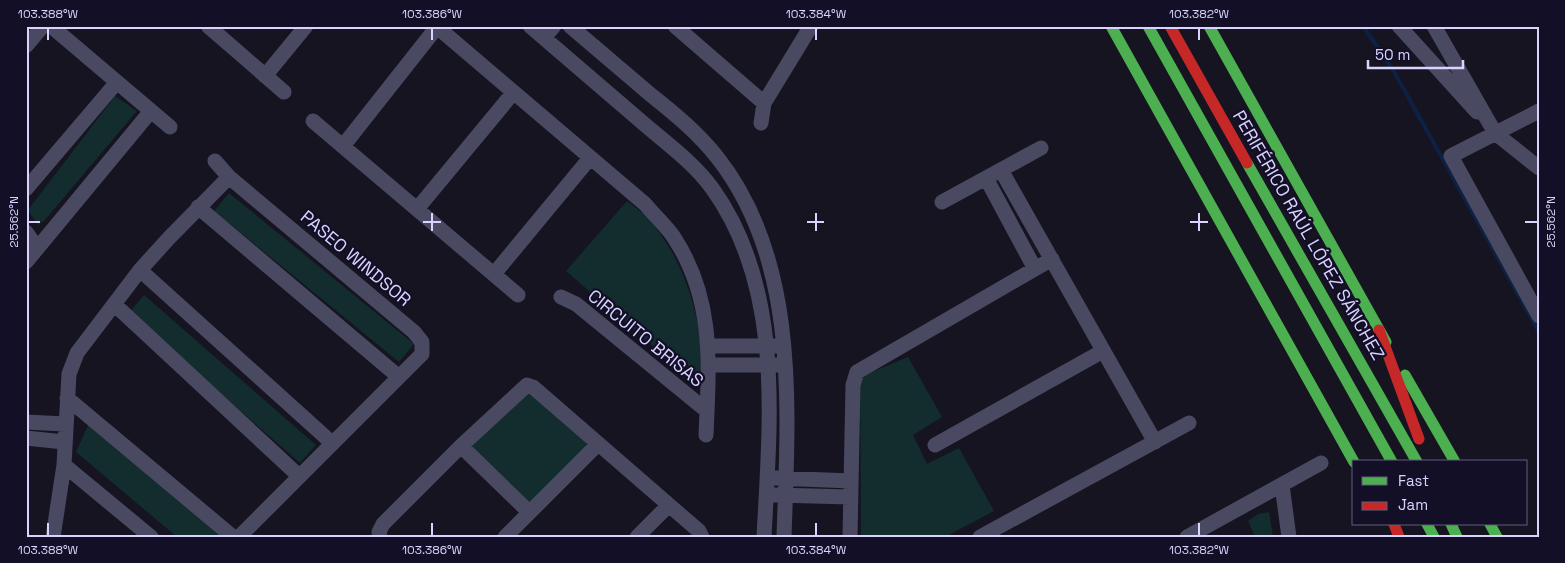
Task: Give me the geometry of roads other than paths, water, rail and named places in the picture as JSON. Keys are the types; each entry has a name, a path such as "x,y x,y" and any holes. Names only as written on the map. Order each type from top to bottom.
{"main road":[{"path":"1110,26 1353,460"},
{"name":"PERIFÉRICO RAÚL LÓPEZ SÁNCHEZ","path":"1148,26 1391,460"},
{"name":"PERIFÉRICO RAÚL LÓPEZ SÁNCHEZ","path":"1170,26 1416,460"},
{"path":"1209,26 1454,460"},
{"path":"1379,330 1427,460"},
{"path":"1324,341 1355,420"},
{"path":"1389,526 1397,537"}],"street":[{"path":"26,46 43,26"},
{"path":"51,26 170,127"},
{"path":"208,26 284,92"},
{"path":"265,76 306,26"},
{"path":"530,26 687,160 711,187 735,225 745,248 761,305 767,346 767,478 764,537"},
{"path":"544,38 554,26"},
{"path":"570,26 694,131 717,157 738,186 753,216 772,278 786,365 784,537"},
{"path":"761,123 764,103 811,26"},
{"path":"1399,26 1495,133 1539,168"},
{"path":"1434,26 1495,133"},
{"path":"343,146 436,27 645,204 673,235 691,270 703,304 709,346 706,435"},
{"path":"683,29 764,103"},
{"path":"26,189 117,82"},
{"path":"418,209 513,93"},
{"path":"26,262 151,110"},
{"path":"1539,111 1451,156 1539,316"},
{"path":"314,121 518,294"},
{"path":"942,202 1041,148"},
{"path":"494,274 590,158"},
{"name":"PASEO WINDSOR","path":"215,161 229,176 414,332 422,342 422,354 240,537"},
{"path":"1001,170 1155,442"},
{"path":"53,537 64,465 69,374 77,353 140,270 229,176"},
{"path":"986,178 1035,268"},
{"path":"198,207 399,377"},
{"path":"26,232 37,248"},
{"path":"850,537 853,385 857,372 1052,259"},
{"path":"140,270 332,443"},
{"name":"CIRCUITO BRISAS","path":"561,297 576,304 707,411"},
{"path":"114,304 299,476"},
{"name":"CIRCUITO BRISAS","path":"709,346 784,346"},
{"path":"935,445 1104,352"},
{"name":"CIRCUITO BRISAS","path":"708,364 786,365"},
{"path":"380,537 379,532 383,524 461,446 527,385 533,387 597,445 669,505 702,537"},
{"path":"67,398 233,537"},
{"path":"26,422 65,424"},
{"path":"980,537 1189,423"},
{"path":"26,438 64,442"},
{"path":"505,537 597,445"},
{"path":"461,446 529,512"},
{"path":"1187,537 1321,463"},
{"path":"64,465 151,537"},
{"path":"767,478 851,481"},
{"path":"1282,485 1289,537"},
{"path":"766,495 850,497"},
{"path":"637,537 669,505"}],"waterway":[{"path":"1363,26 1392,68 1539,332"}]}
